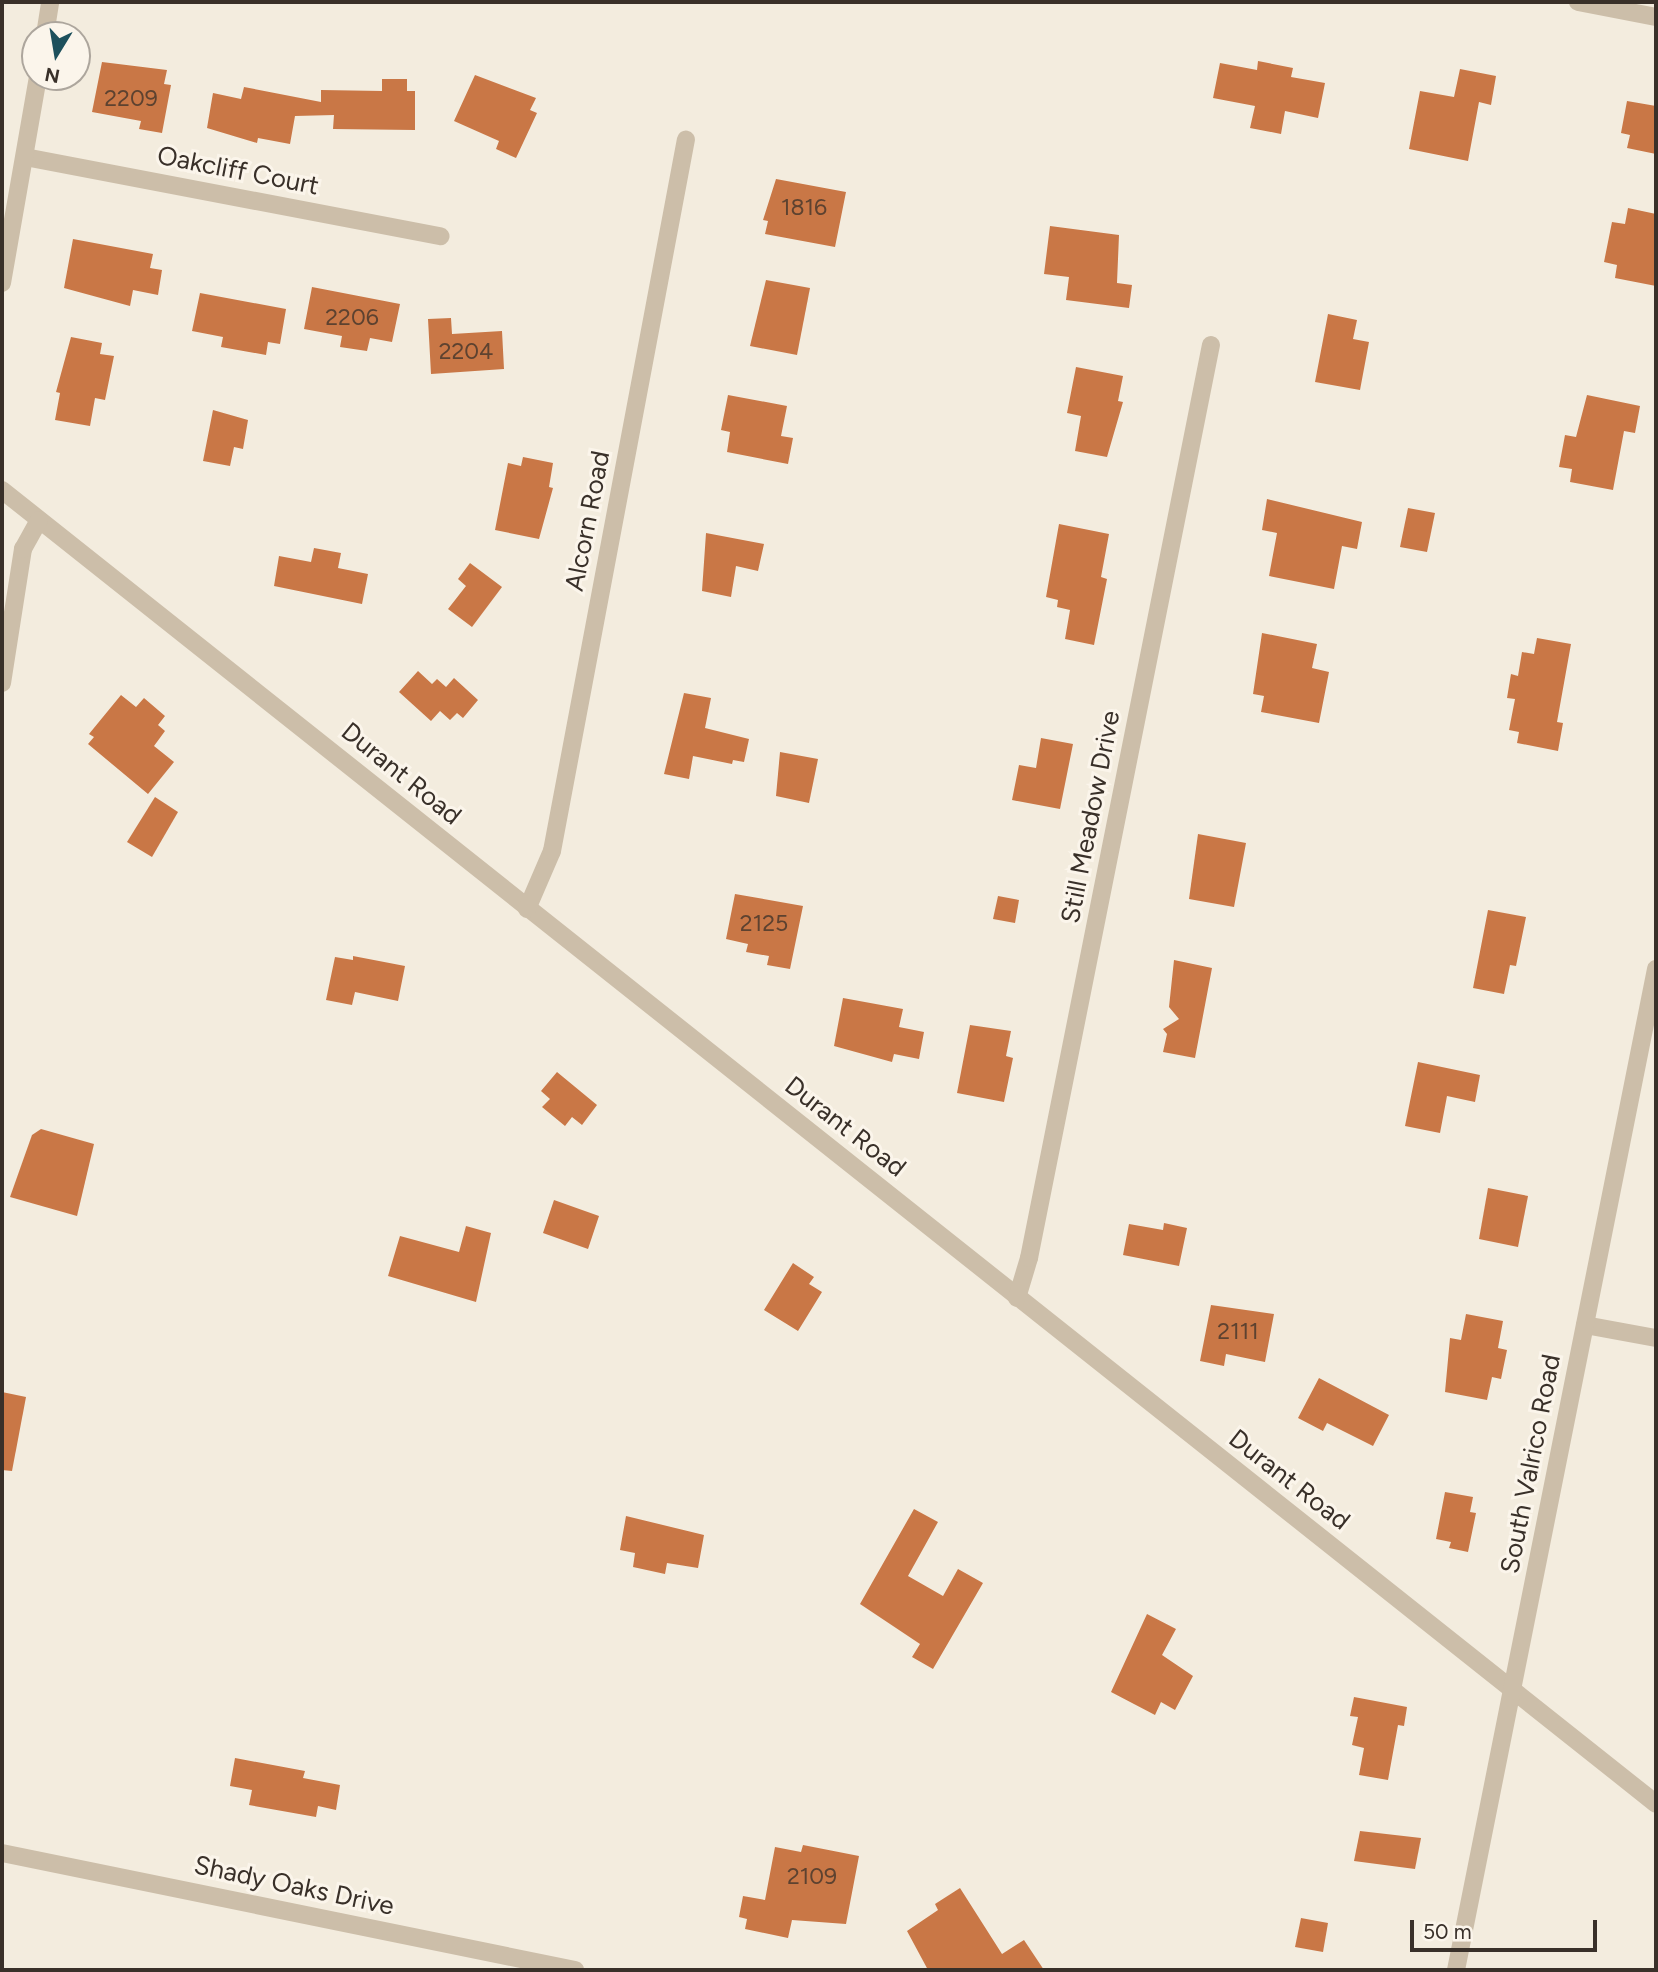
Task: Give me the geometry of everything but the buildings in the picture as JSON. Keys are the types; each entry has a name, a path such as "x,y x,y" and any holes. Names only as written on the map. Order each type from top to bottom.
{"street":[{"path":"47,21 50,2"},
{"path":"1578,2 1656,17"},
{"path":"2,283 36,91"},
{"name":"Alcorn Road","path":"527,909 552,851 686,139"},
{"name":"Oakcliff Court","path":"25,157 441,236"},
{"name":"Still Meadow Drive","path":"1017,1298 1030,1258 1212,345"},
{"name":"Durant Road","path":"2,490 1656,1804"},
{"path":"2,683 23,549 40,520"},
{"name":"South Valrico Road","path":"1456,1970 1656,969"},
{"path":"1585,1325 1656,1338"},
{"name":"Shady Oaks Drive","path":"2,1853 575,1970"}]}
